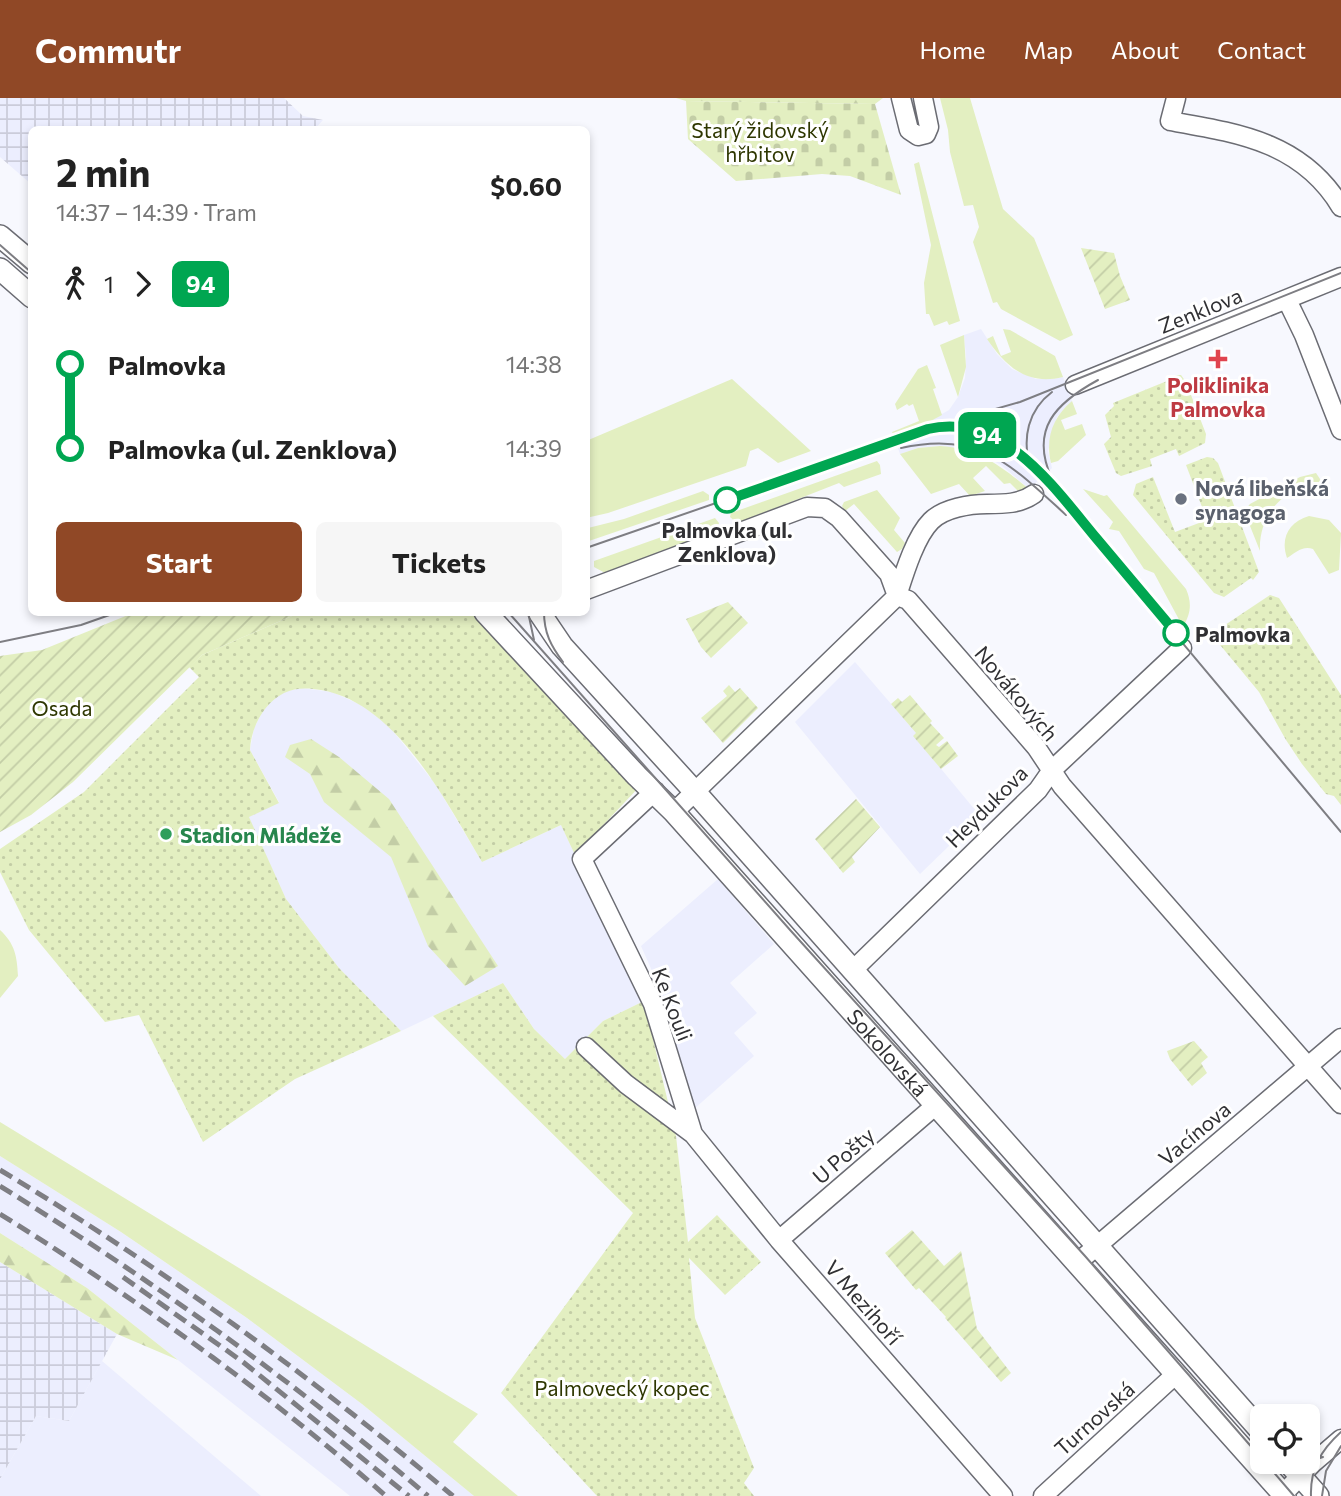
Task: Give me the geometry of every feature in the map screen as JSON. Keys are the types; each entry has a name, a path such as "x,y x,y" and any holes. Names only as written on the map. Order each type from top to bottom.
{"main road":[{"path":"1,239 28,260"},
{"path":"0,269 28,294"},
{"name":"Sokolovská","path":"489,616 637,776 655,791 1284,1495"},
{"name":"Sokolovská","path":"542,616 562,646 695,792 1250,1419"},
{"path":"1304,1474 1318,1496"}],"street":[{"path":"901,98 909,130 918,136 926,134 929,127 923,98"},
{"path":"1176,98 1170,121 1252,137 1282,149 1317,177 1341,207"},
{"name":"Zenklova","path":"1075,385 1341,278"},
{"path":"1287,300 1304,335 1341,430"},
{"path":"674,812 897,596 908,565 931,520 966,503 1007,504 1026,500 1034,494"},
{"name":"Novákových","path":"590,588 807,507 825,508 839,518 889,575 897,596 908,600 1036,747 1062,786 1341,1104"},
{"name":"Heydukova","path":"853,970 1038,790 1052,770 1182,648"},
{"name":"Ke Kouli","path":"655,791 582,859 653,1004 693,1134"},
{"name":"Vacínova","path":"1077,1263 1341,1038"},
{"path":"586,1047 626,1084 693,1134"},
{"name":"U Pošty","path":"779,1240 936,1105"},
{"name":"V Mezihoří","path":"693,1134 779,1240 1003,1496"},
{"name":"Turnovská","path":"1043,1496 1176,1374"},
{"path":"1320,1453 1341,1439"},
{"path":"1284,1495 1296,1474"}],"shaded area":[{"path":"0,98 284,98 303,116 323,120 318,126 28,126 28,181 0,157"},
{"path":"981,329 997,354 1012,369 1036,379 1063,377 1072,401 1057,417 1048,451 1052,468 1029,489 1001,465 983,455 940,446 918,448 900,454 894,436 921,426 949,410 958,397 965,378 964,335"},
{"path":"855,662 917,734 914,736 980,816 920,874 795,722"},
{"path":"302,688 332,692 363,706 389,726 436,785 482,862 561,825 644,1001 603,1021 565,1059 534,1029 503,983 401,1031 339,968 286,899 248,817 279,802 250,750 254,728 265,707 274,698 287,691"},
{"path":"718,879 774,944 730,983 757,1013 734,1033 754,1056 694,1109 685,1089 668,1007 641,946"},
{"path":"0,1156 121,1232 247,1318 362,1404 474,1496 350,1496 87,1288 0,1233"},
{"path":"0,1262 117,1334 69,1421 36,1416 0,1479"},
{"path":"102,1361 261,1496 0,1496 0,1479 36,1416 69,1421"}],"green space":[{"path":"676,98 883,98 875,104 686,101"},
{"path":"940,98 970,98 1003,209 1034,238 1073,335 1060,341 1001,309 997,302 993,303 973,242 979,227 973,205 964,206"},
{"name":"Starý židovský hřbitov","path":"686,101 875,104 901,195 850,176 822,174 736,181 688,139"},
{"path":"919,162 960,321 949,325 947,321 934,326 929,314 926,314 924,283 931,245 914,164"},
{"path":"1081,248 1114,253 1130,300 1105,309"},
{"path":"1003,329 1010,330 1055,356 1063,377 1039,379 1010,366 1002,358 987,339 993,336 1001,356 1011,352"},
{"path":"964,335 966,367 958,397 940,345"},
{"path":"927,365 942,415 894,436 892,432 919,421 913,404 907,404 897,410 895,404 918,369"},
{"path":"1181,375 1186,382 1206,434 1205,443 1179,456 1176,449 1150,459 1152,466 1121,476 1116,473 1104,444 1111,437 1105,415 1114,406 1113,403 1167,381 1166,378"},
{"path":"732,379 811,451 778,463 758,448 750,451 746,466 590,517 590,439"},
{"path":"1072,401 1077,414 1061,420 1065,430 1082,424 1086,435 1058,461 1051,463 1049,445 1052,429 1065,407"},
{"path":"940,446 977,454 1009,473 1029,489 1021,494 1010,483 1004,484 986,466 973,478 985,491 970,496 959,484 931,494 900,454 918,448"},
{"path":"1207,457 1218,463 1259,572 1253,580 1251,578 1224,597 1214,593 1133,495 1136,484 1153,477 1175,532 1207,520 1186,465"},
{"path":"877,461 881,474 844,487 839,483 737,523 730,517 731,513"},
{"path":"1316,473 1324,485 1298,489 1277,503 1269,513 1261,537 1260,551 1244,511 1250,504 1300,477"},
{"path":"1083,489 1107,495 1186,589 1190,608 1183,627 1154,573 1144,569 1119,531 1109,529 1113,522"},
{"path":"877,490 900,518 894,530 905,543 897,552 854,504 845,511 842,506 844,502"},
{"path":"703,491 709,495 709,500 590,541 590,528 624,519"},
{"path":"1309,516 1329,520 1341,533 1339,570 1329,574 1313,549 1309,548 1299,550 1287,558 1285,544 1288,532 1296,522"},
{"path":"715,518 719,523 717,530 607,574 594,567 594,561"},
{"path":"1270,595 1279,598 1341,695 1341,805 1334,796 1326,794 1302,764 1259,692 1216,640 1216,631"},
{"path":"728,602 748,623 711,658 701,647 686,619"},
{"name":"Osada","path":"126,616 292,616 202,655 73,782 31,815 0,832 0,656 42,650"},
{"path":"292,616 479,616 641,785 575,855 561,825 482,862 416,758 396,734 373,714 348,699 321,690 298,689 277,697 260,717 250,750 279,803 249,817 286,899 339,968 401,1031 295,1079 203,1142 139,1015 105,1022 29,930 0,872 0,849 84,792 199,677 189,667 202,655"},
{"path":"729,685 735,692 740,688 758,708 723,743 701,718 727,696 723,691"},
{"path":"910,695 944,738 936,745 939,747 947,741 958,756 941,769 913,736 916,733 891,704 898,698 902,702"},
{"path":"311,739 339,757 389,799 498,966 465,986 428,946 391,857 324,802 310,774 285,757 290,745"},
{"path":"856,799 880,827 852,857 855,862 843,873 815,839"},
{"path":"0,930 14,951 18,976 0,998"},
{"name":"Palmovecký kopec","path":"503,983 534,1029 565,1059 603,1021 644,1001 676,1136 688,1242 717,1215 761,1262 725,1295 689,1258 695,1318 754,1468 744,1483 754,1496 597,1496 501,1393 633,1213 433,1016"},
{"path":"1194,1041 1208,1057 1201,1063 1207,1073 1192,1086 1170,1059 1167,1051"},
{"path":"0,1122 478,1414 453,1442 518,1496 474,1496 362,1404 247,1318 121,1232 0,1156"},
{"path":"912,1230 944,1266 961,1251 977,1329 1011,1373 1001,1382 946,1317 919,1288 916,1290 885,1253"},
{"path":"0,1233 87,1288 178,1360 117,1334 0,1262"}],"tram line":[{"path":"0,245 28,270"},
{"path":"590,547 950,422 1020,402 1341,273"},
{"path":"1052,479 1044,446 1045,432 1051,419 1070,398 1098,380"},
{"path":"1030,466 1027,445 1029,425 1037,407 1052,392"},
{"path":"949,425 984,433 1006,445 1035,467 1341,832"},
{"name":"94","path":"727,500 928,429 950,425 971,428 1021,455 1045,477 1176,633"},
{"path":"901,448 929,444 973,448 1010,467 1066,515"},
{"path":"0,642 81,625 107,616"},
{"path":"512,616 1085,1256 1250,1445"},
{"path":"529,616 534,640"},
{"path":"544,616 549,639 563,662"},
{"path":"1311,1496 1312,1477 1318,1461 1341,1432"},
{"path":"1322,1496 1326,1471 1341,1446"},
{"path":"1275,1474 1294,1496"}],"railway":[{"path":"0,1170 118,1245 233,1324 345,1408 453,1496"},
{"path":"0,1186 220,1333 326,1412 428,1496"},
{"path":"0,1214 199,1347 294,1419 386,1496"},
{"path":"123,1277 243,1362 409,1496"}],"place":[{"name":"Poliklinika Palmovka","path":"1218,359"},
{"name":"Nová libeňská synagoga","path":"1181,499"},
{"name":"Palmovka (ul. Zenklova)","path":"727,500"},
{"name":"Palmovka","path":"1176,633"},
{"name":"Stadion Mládeže","path":"166,834"}]}
